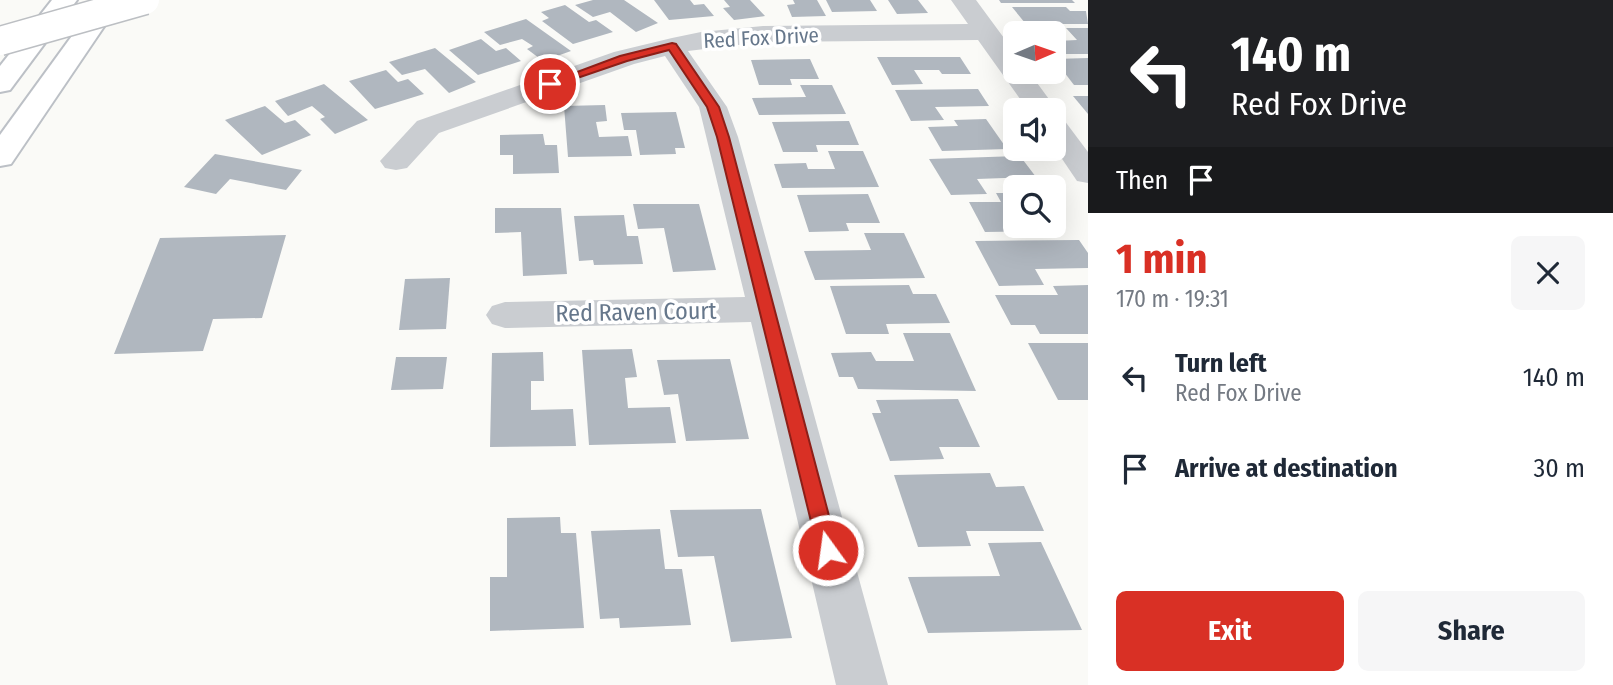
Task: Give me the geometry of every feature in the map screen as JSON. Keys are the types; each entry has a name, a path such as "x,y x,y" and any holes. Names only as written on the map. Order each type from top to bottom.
{"main road":[{"path":"0,84 65,0"},
{"path":"0,157 110,0"},
{"path":"0,41 145,0"}],"street":[{"path":"963,0 1033,98"},
{"name":"Red Fox Drive","path":"396,160 428,127 624,58 672,46 701,40 763,34 986,32"},
{"path":"672,46 713,107 862,685"},
{"path":"1066,143 1088,174"},
{"name":"Red Raven Court","path":"505,315 767,309"}],"building":[{"path":"593,0 624,0 658,23 636,32 610,12 593,17 575,5"},
{"path":"654,0 690,0 694,5 704,4 714,16 669,20"},
{"path":"724,0 750,0 765,16 734,20 723,8 730,7"},
{"path":"793,0 817,0 826,16 792,17 787,5 795,4"},
{"path":"826,0 870,0 877,11 832,12"},
{"path":"888,0 918,0 928,13 897,14"},
{"path":"999,0 1072,0 1075,3 1001,3"},
{"path":"565,5 589,22 596,20 613,32 573,44 542,21 549,18 541,12"},
{"path":"1012,7 1066,7 1070,11 1086,11 1088,24 1066,24 1066,21 1023,21"},
{"path":"526,19 571,51 543,61 527,49 533,46 522,39 500,45 484,32"},
{"path":"1066,28 1088,28 1088,54 1066,54 1066,41 1077,40"},
{"path":"481,39 496,51 506,48 521,61 478,75 449,50"},
{"path":"435,48 476,82 449,93 425,69 402,75 389,62"},
{"path":"877,57 960,57 971,74 914,70 923,84 892,85"},
{"path":"1088,58 1088,85 1074,85 1066,75 1066,59"},
{"path":"810,59 819,79 790,79 792,85 759,85 751,60"},
{"path":"386,70 398,82 408,79 424,94 375,109 349,81"},
{"path":"324,84 368,120 335,134 320,119 325,117 312,106 288,116 275,101"},
{"path":"800,85 832,85 846,114 759,115 752,98 806,97"},
{"path":"978,89 989,106 935,107 944,120 911,121 895,90"},
{"path":"1073,96 1088,96 1088,114"},
{"path":"605,105 607,121 596,122 599,137 628,136 632,156 568,157 564,106"},
{"path":"265,106 285,123 295,120 311,135 262,155 225,120"},
{"path":"676,112 685,148 675,148 676,154 640,155 636,130 624,130 621,113"},
{"path":"986,119 1003,143 1003,149 942,151 928,127 958,126 954,120"},
{"path":"849,121 859,145 816,145 818,152 783,152 772,122"},
{"path":"543,134 545,145 557,145 559,173 513,174 513,155 500,155 500,135"},
{"path":"828,151 863,151 879,187 782,188 774,164 806,163 808,169 835,169"},
{"path":"215,154 302,170 286,190 230,179 216,194 184,187"},
{"path":"1003,157 1003,161 1024,161 1034,175 1003,175 1003,178 977,179 987,194 951,195 929,159"},
{"path":"996,193 1003,193 1003,232 985,232 969,202 1001,202"},
{"path":"868,194 880,223 846,223 849,231 809,232 797,195"},
{"path":"633,204 699,204 716,270 673,272 664,228 638,229"},
{"path":"495,208 561,208 567,274 523,276 521,232 495,233"},
{"path":"624,215 627,236 638,236 643,264 594,265 593,260 579,261 574,216"},
{"path":"864,233 904,233 925,278 815,280 804,251 871,250"},
{"path":"286,235 262,318 213,319 203,351 114,354 160,238"},
{"path":"1079,240 1088,253 1088,268 1035,269 1044,285 999,286 975,241"},
{"path":"450,278 446,329 399,330 405,279"},
{"path":"909,285 913,294 936,294 950,323 886,324 889,334 846,334 830,286"},
{"path":"1088,285 1088,334 1040,334 1035,325 1011,325 995,295 1058,295 1053,286"},
{"path":"903,333 950,333 976,391 858,389 853,377 839,377 831,353 871,352 876,361 914,361"},
{"path":"1028,343 1088,343 1088,400 1058,400"},
{"path":"632,349 637,377 625,378 628,408 670,407 676,443 589,445 582,350"},
{"path":"543,352 544,381 531,381 531,410 573,409 576,446 490,447 492,353"},
{"path":"396,357 447,357 443,389 391,390"},
{"path":"730,359 749,439 686,441 678,394 664,395 657,360"},
{"path":"958,399 980,447 939,447 944,459 890,461 872,413 881,413 876,400"},
{"path":"990,473 996,487 1024,486 1044,531 966,531 971,546 918,547 894,475"},
{"path":"761,509 792,638 731,642 714,556 678,557 670,510"},
{"path":"560,517 561,533 576,533 584,628 490,631 490,577 507,577 507,518"},
{"path":"660,529 665,569 682,569 691,625 620,628 619,618 600,619 591,531"},
{"path":"1041,542 1082,630 928,633 908,577 1000,576 988,543"}],"route":[{"path":"550,84 624,58 672,46 713,107 723,137 828,550"}]}
